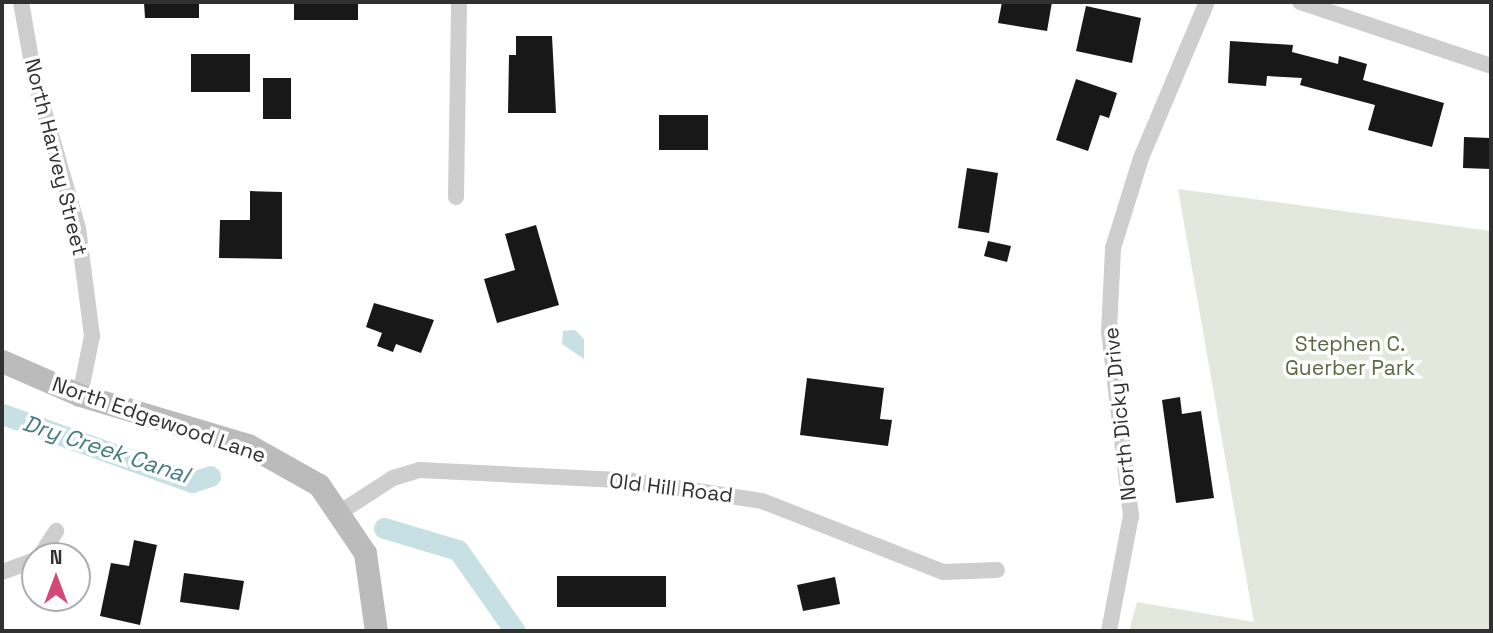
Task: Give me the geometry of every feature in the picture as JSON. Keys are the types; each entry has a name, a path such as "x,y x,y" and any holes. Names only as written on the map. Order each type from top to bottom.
{"street":[{"name":"North Harvey Street","path":"21,2 34,76 78,228 92,336 80,396"},
{"path":"456,197 459,2"},
{"name":"North Dicky Drive","path":"1109,631 1131,516 1109,331 1113,248 1141,158 1207,2"},
{"path":"1300,2 1491,66"},
{"name":"North Edgewood Lane","path":"2,361 80,396 248,445 296,469 342,511 373,575 376,631"},
{"name":"Old Hill Road","path":"342,511 393,478 420,470 634,481 762,501 943,572 996,570"},
{"path":"49,542 56,531"},
{"path":"2,572 21,565"}],"green space":[{"name":"Stephen C. Guerber Park","path":"1178,189 1491,231 1491,631 1129,631 1137,602 1254,622"}],"water":[{"path":"575,330 584,339 584,359 562,344 563,331"}],"building":[{"path":"144,2 199,2 199,18 145,18"},
{"path":"294,2 358,2 358,20 294,20"},
{"path":"1002,2 1052,2 1047,31 998,23"},
{"path":"1086,6 1141,18 1132,63 1076,51"},
{"path":"516,36 552,36 556,113 508,113 509,55 516,55"},
{"path":"1230,41 1293,45 1292,52 1338,64 1339,56 1367,64 1363,80 1444,103 1432,147 1368,130 1375,105 1300,85 1302,78 1267,76 1266,86 1228,83"},
{"path":"191,54 250,54 250,92 191,92"},
{"path":"263,78 291,78 291,119 263,119"},
{"path":"1076,79 1117,93 1109,118 1100,115 1088,151 1056,140"},
{"path":"659,115 708,115 708,150 659,150"},
{"path":"1464,137 1491,138 1491,169 1463,168"},
{"path":"967,168 998,173 989,233 958,228"},
{"path":"250,191 282,192 282,259 219,258 220,220 250,220"},
{"path":"536,225 559,305 497,323 484,279 515,270 505,234"},
{"path":"988,241 1011,246 1007,262 984,256"},
{"path":"374,303 434,320 421,353 396,344 393,352 377,346 382,333 366,327"},
{"path":"807,378 884,388 880,419 892,420 888,446 800,435"},
{"path":"1180,397 1182,414 1201,411 1214,498 1176,503 1162,400"},
{"path":"134,540 157,545 140,625 100,616 111,563 129,566"},
{"path":"184,573 244,581 239,610 180,602"},
{"path":"557,576 666,576 666,607 557,607"},
{"path":"835,577 840,604 803,611 797,585"}],"waterway":[{"name":"Dry Creek Canal","path":"2,414 192,482 210,476"},
{"name":"Dry Creek Canal","path":"384,528 458,550 515,631"}]}
